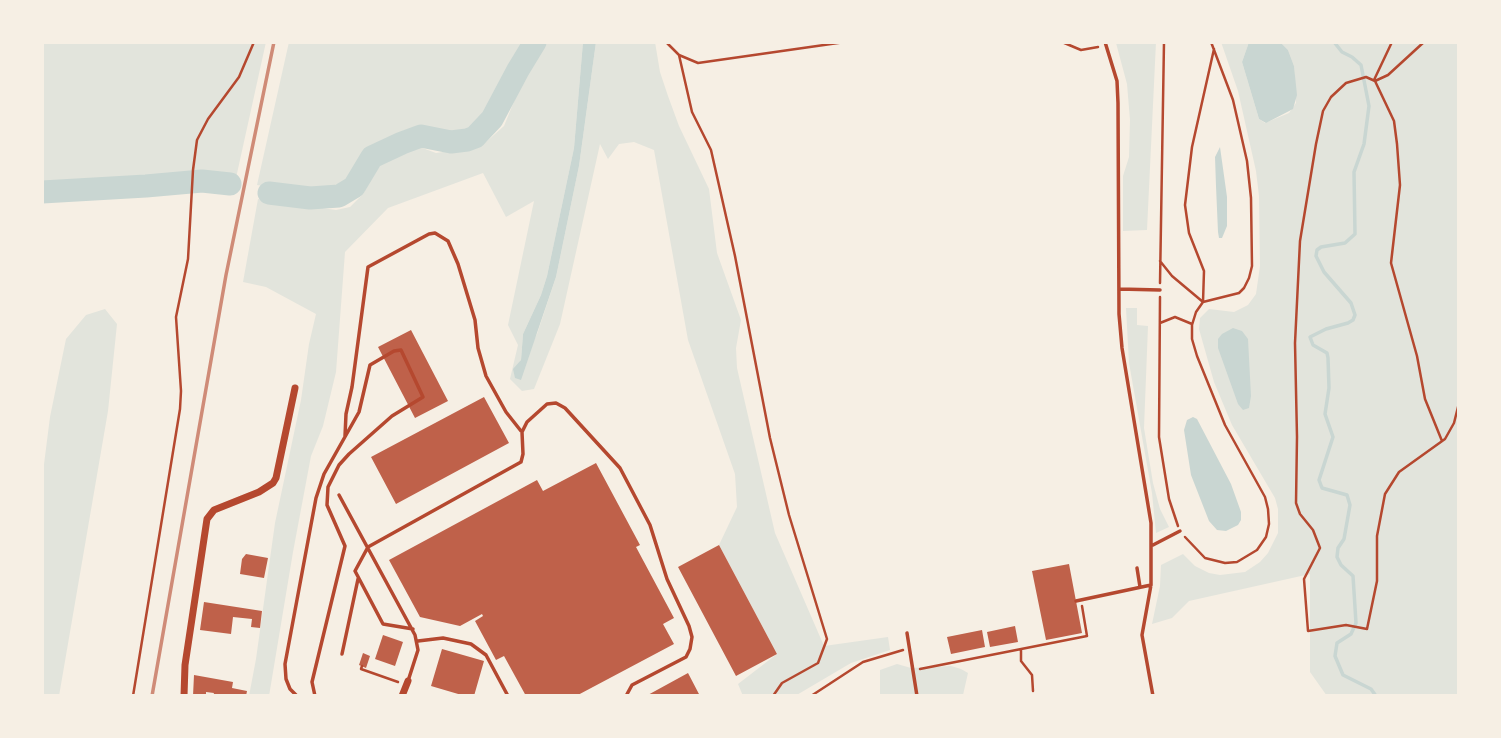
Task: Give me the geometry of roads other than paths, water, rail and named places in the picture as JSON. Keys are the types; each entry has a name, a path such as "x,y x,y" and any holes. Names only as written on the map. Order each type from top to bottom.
{"street":[{"path":"184,696 185,665 207,519 214,510 267,488 276,478 295,388"},
{"path":"402,696 408,681"}],"lane":[{"path":"1106,43 1116,81 1118,103 1119,289 1125,378 1147,487 1153,545 1151,585 1143,635 1153,696"},
{"path":"345,438 346,414 368,267 435,233 448,241 458,264 475,320 478,348 486,376 506,412 522,432"},
{"path":"1119,289 1160,290"},
{"path":"298,696 290,689 285,664 320,485 352,426 361,404 370,365 394,351 401,350 423,397 392,416 349,454 339,465 328,487 327,505 345,547 312,682 315,696"},
{"path":"413,629 383,624 355,571 368,547 520,462 523,454 522,432 527,422 547,404 556,403 565,408 620,468 650,526 667,579 692,637 685,657 632,685 626,696"},
{"path":"339,495 418,641 418,650 408,681"},
{"path":"1153,545 1180,531"},
{"path":"1137,568 1140,587"},
{"path":"342,654 350,621 348,614 358,577"},
{"path":"1079,600 1151,585"},
{"path":"907,633 917,696"},
{"path":"418,641 443,638 471,644 486,655 508,696"}],"waterway":[{"path":"269,193 310,198 339,196 354,187 372,157 402,143 421,136 451,142 475,137 492,119 535,42"},
{"path":"1334,42 1342,52 1361,65 1369,106 1364,144 1354,172 1355,234 1345,243 1321,247 1316,256 1324,272 1351,303 1355,315 1348,323 1310,337 1313,345 1327,353 1329,388 1325,414 1333,437 1319,480 1322,488 1347,495 1350,505 1344,539 1338,548 1337,557 1353,576 1356,623 1351,634 1337,643 1335,656 1343,675 1371,689 1376,696"},
{"path":"42,192 202,181 230,184"}],"railway":[{"path":"152,696 226,275 274,42"}]}
